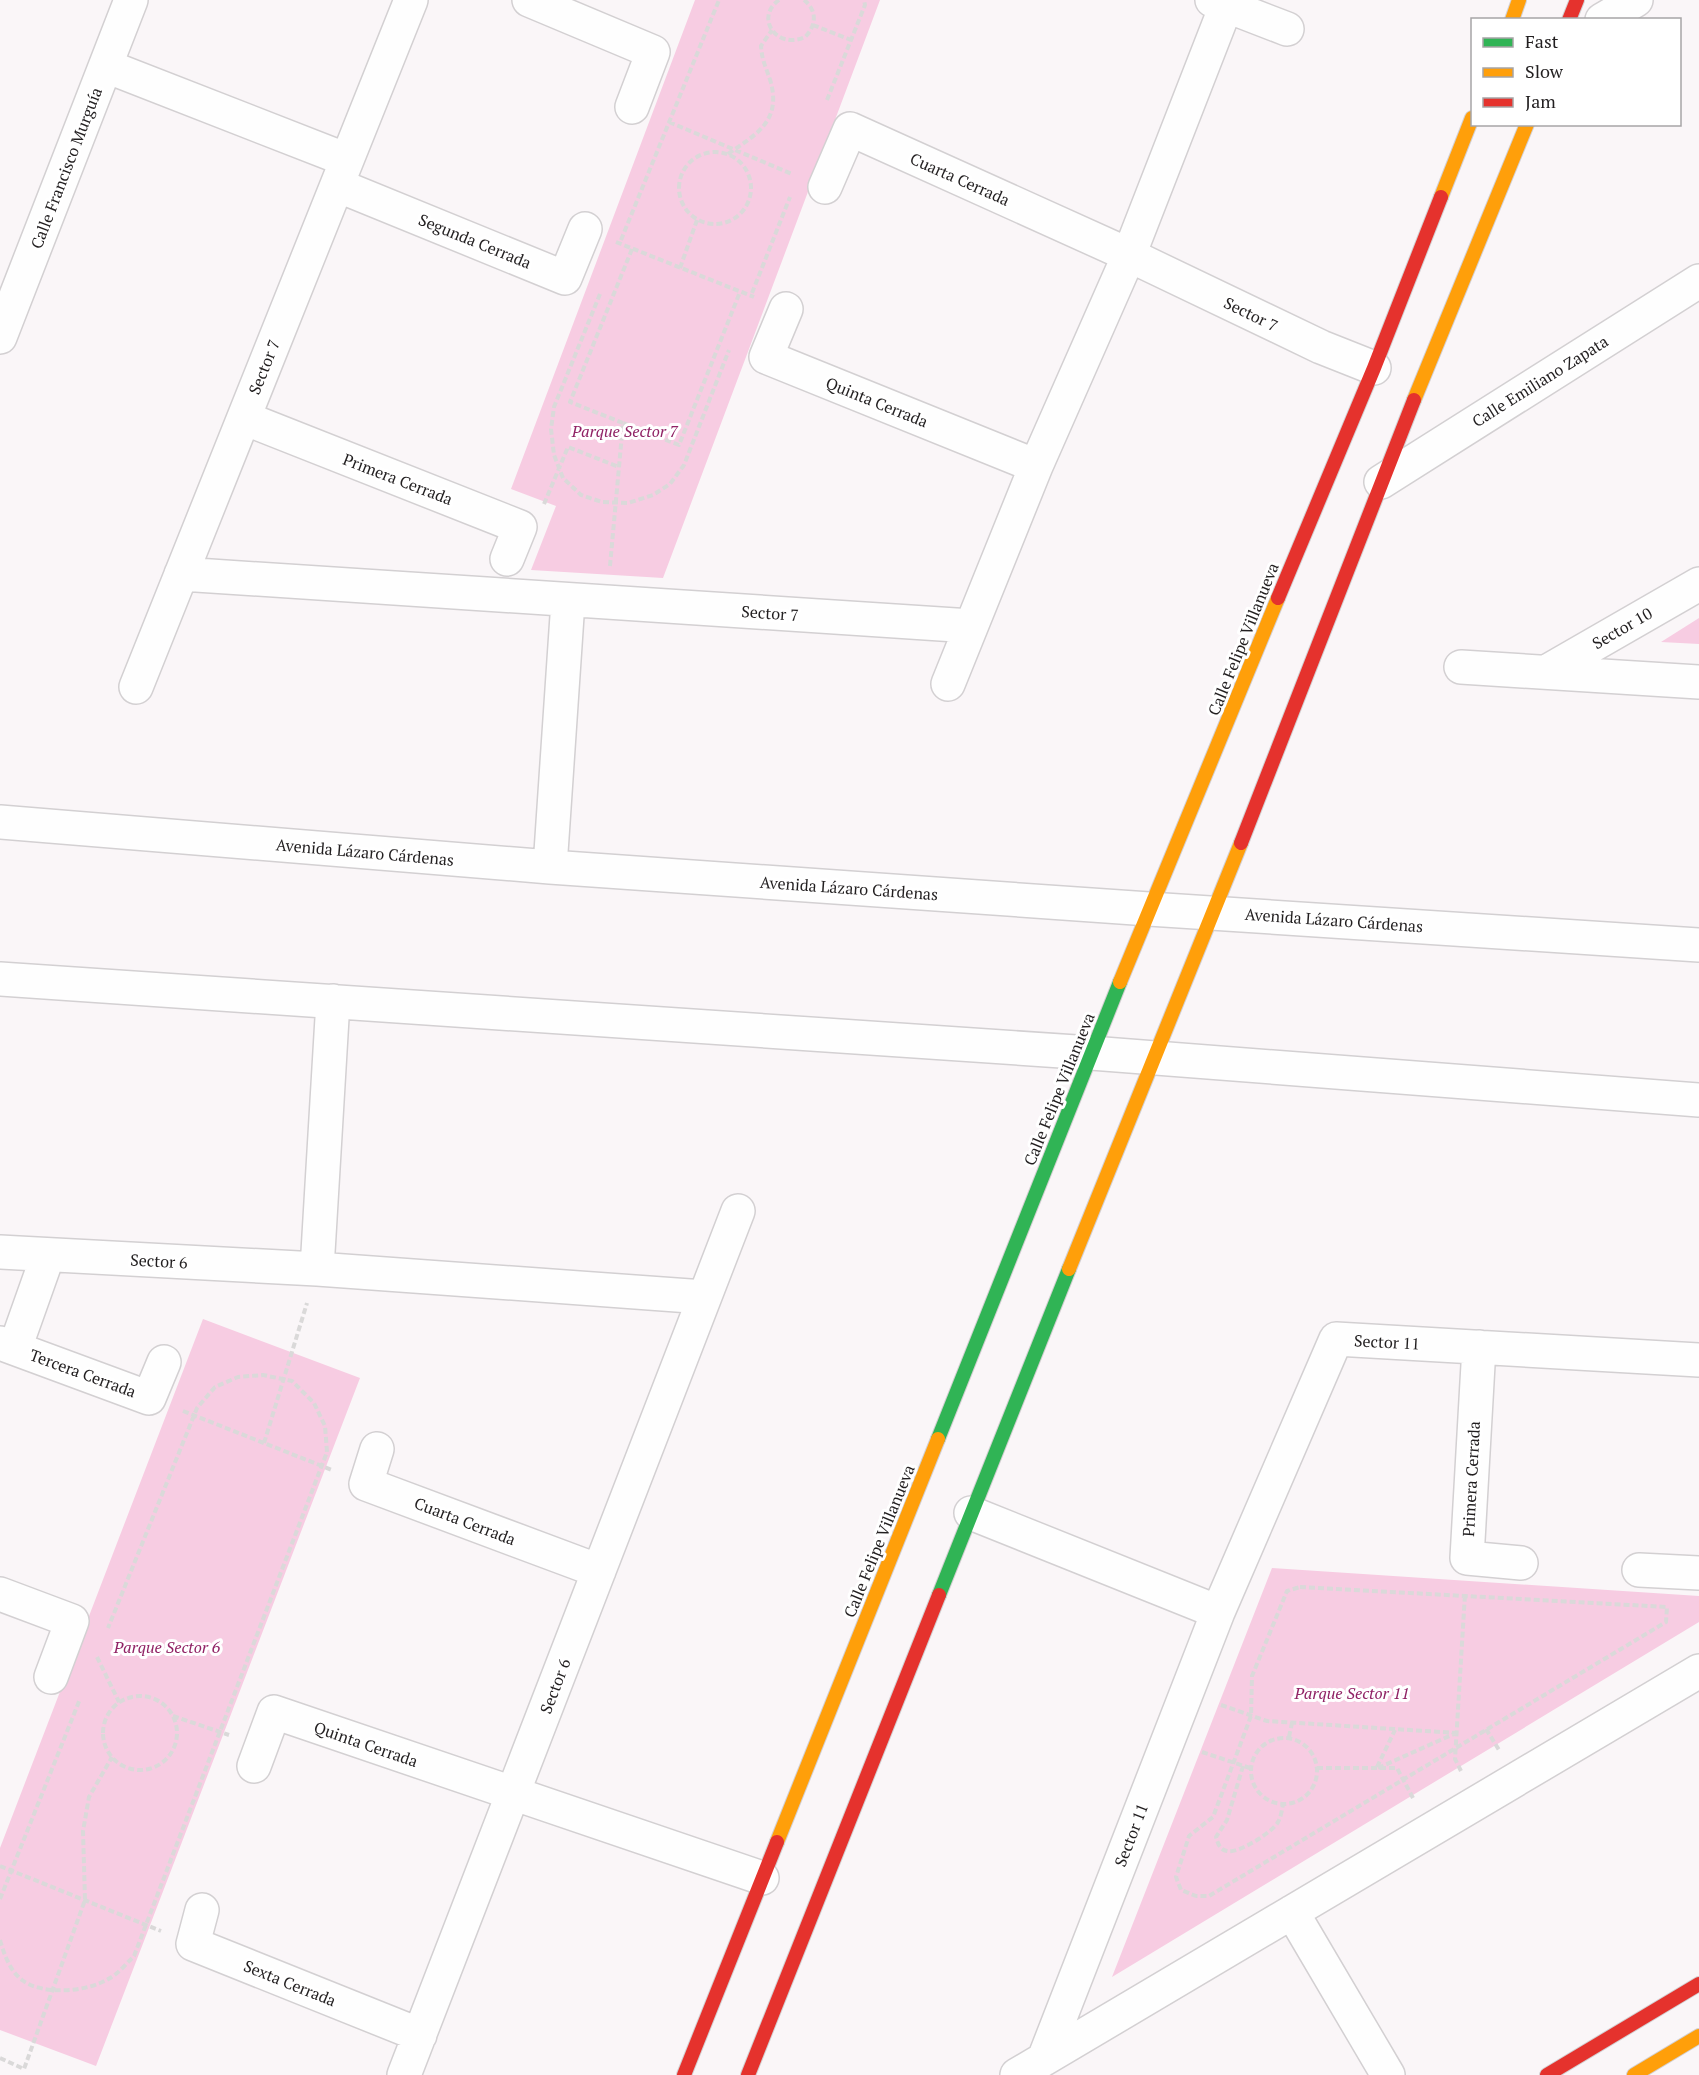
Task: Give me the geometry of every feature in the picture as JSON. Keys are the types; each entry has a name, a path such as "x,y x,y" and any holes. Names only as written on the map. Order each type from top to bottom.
{"main road":[{"path":"1513,18 1519,0"},
{"path":"1570,18 1577,0"},
{"name":"Calle Felipe Villanueva","path":"684,2075 1149,909 1374,368 1471,123"},
{"path":"748,2075 971,1513 1214,912 1380,482 1526,126"},
{"path":"1546,2075 1699,1984"},
{"path":"1634,2075 1699,2036"}],"street":[{"name":"Calle Francisco Murguía","path":"0,337 131,0"},
{"name":"Sector 7","path":"136,687 411,0"},
{"path":"529,0 653,52 632,107"},
{"path":"1605,18 1636,0"},
{"path":"948,684 1036,466 1129,255 1219,3 1287,29"},
{"path":"106,66 342,172"},
{"name":"Cuarta Cerrada","path":"812,182 850,129 1129,255"},
{"name":"Segunda Cerrada","path":"342,172 565,278 585,230"},
{"name":"Sector 7","path":"1129,255 1321,347 1374,368"},
{"name":"Calle Emiliano Zapata","path":"1380,482 1699,281"},
{"name":"Quinta Cerrada","path":"786,309 766,357 1036,466"},
{"name":"Primera Cerrada","path":"244,418 520,527"},
{"path":"507,559 520,527"},
{"name":"Sector 7","path":"181,574 971,626"},
{"name":"Sector 10","path":"1546,672 1699,584"},
{"path":"550,867 568,601"},
{"name":"Sector 10","path":"1461,668 1699,682"},
{"name":"Avenida Lázaro Cárdenas","path":"0,822 550,867 1699,945"},
{"path":"0,979 1091,1053 1699,1100"},
{"path":"317,1269 333,1001"},
{"name":"Sector 6","path":"404,2075 738,1211"},
{"name":"Sector 6","path":"0,1252 317,1269 704,1297"},
{"name":"Tercera Cerrada","path":"48,1255 7,1346 149,1398 164,1362"},
{"name":"Sector 11","path":"1030,2067 1167,1741 1218,1612 1336,1339 1699,1360"},
{"name":"Primera Cerrada","path":"1479,1347 1467,1558 1521,1563"},
{"path":"366,1484 377,1449"},
{"name":"Cuarta Cerrada","path":"366,1484 599,1571"},
{"path":"971,1513 1218,1612"},
{"path":"1639,1570 1699,1573"},
{"path":"0,1594 72,1621 51,1677"},
{"name":"Sector 11","path":"1030,2067 1699,1671"},
{"name":"Quinta Cerrada","path":"258,1756 274,1712 513,1795"},
{"path":"513,1795 762,1878"},
{"path":"193,1944 202,1910"},
{"path":"1292,1912 1388,2075"},
{"name":"Sexta Cerrada","path":"193,1944 420,2034"}],"path":[{"path":"620,244 719,0"},
{"path":"779,0 768,16 772,30 783,40 798,40 810,32 813,25 813,10 804,0"},
{"path":"826,103 865,5 864,0"},
{"path":"813,25 851,40"},
{"path":"728,154 752,139 768,120 774,101 771,81 762,62 760,46 772,30"},
{"path":"632,107 812,182 746,306"},
{"path":"716,151 728,154 739,159 751,180 748,203 742,213 721,224 709,224 697,220 684,207 678,190 684,167 693,158 704,153 716,151"},
{"path":"680,268 697,220"},
{"path":"585,230 786,309"},
{"path":"632,249 570,402 679,445 740,292"},
{"path":"602,287 554,407 551,429 554,455 563,477 581,495 602,502 628,503 653,495 670,484 684,465 730,349"},
{"path":"607,603 623,423"},
{"path":"520,527 542,508 568,447 619,467"},
{"path":"264,1443 317,1269"},
{"path":"0,1940 6,1959 21,1980 44,1990 83,1989 111,1978 134,1956 327,1452 325,1426 314,1403 292,1381 263,1375 238,1377 215,1387 196,1408 106,1635"},
{"path":"149,1398 366,1484"},
{"path":"1467,1558 1455,1759 1477,1803"},
{"path":"1300,1587 1464,1596 1667,1607 1666,1622 1209,1896 1196,1896 1181,1890 1176,1877 1189,1836 1213,1817 1251,1716 1252,1676 1287,1591 1300,1587"},
{"path":"62,1646 97,1657 119,1702"},
{"path":"93,1668 101,1646"},
{"path":"0,1899 84,1689"},
{"path":"1186,1693 1267,1721 1457,1733"},
{"path":"137,1697 155,1699 173,1716 177,1727 175,1745 165,1760 156,1766 144,1770 120,1765 105,1746 102,1734 104,1722 110,1710 119,1702 137,1697"},
{"path":"173,1716 220,1732 258,1756"},
{"path":"1289,1737 1292,1723"},
{"path":"1376,1768 1395,1730"},
{"path":"1376,1768 1457,1733"},
{"path":"1289,1737 1308,1748 1317,1768 1312,1789 1295,1803 1283,1804 1262,1797 1255,1789 1250,1768 1252,1757 1259,1748 1268,1741 1289,1737"},
{"path":"1167,1741 1250,1768"},
{"path":"0,2058 24,2068 85,1900 83,1831 89,1797 112,1757"},
{"path":"1242,1766 1227,1820 1216,1838 1218,1845 1224,1851 1233,1852 1270,1833 1279,1821 1283,1804"},
{"path":"1317,1768 1397,1768 1431,1830"},
{"path":"0,1866 193,1944"}],"green space":[{"name":"Parque Sector 7","path":"695,0 880,0 663,578 531,570 556,506 511,489"},
{"path":"1699,618 1699,644 1661,642"},
{"name":"Parque Sector 6","path":"203,1319 360,1378 96,2066 0,2030 0,1848"},
{"name":"Parque Sector 11","path":"1272,1568 1699,1596 1699,1622 1112,1977"}],"traffic: fast":[{"path":"938,1439 1120,982"},
{"path":"939,1595 1069,1269"}],"traffic: slow":[{"path":"1513,18 1519,0"},
{"path":"1441,197 1471,121"},
{"path":"1414,400 1526,126"},
{"path":"1120,982 1278,598"},
{"path":"1069,1269 1241,843"},
{"path":"777,1842 938,1439"},
{"path":"1634,2075 1699,2036"}],"traffic: jam":[{"path":"1570,18 1577,0"},
{"path":"1278,598 1374,368 1441,197"},
{"path":"1241,843 1414,400"},
{"path":"748,2075 939,1595"},
{"path":"684,2075 777,1842"},
{"path":"1547,2075 1699,1984"}]}
